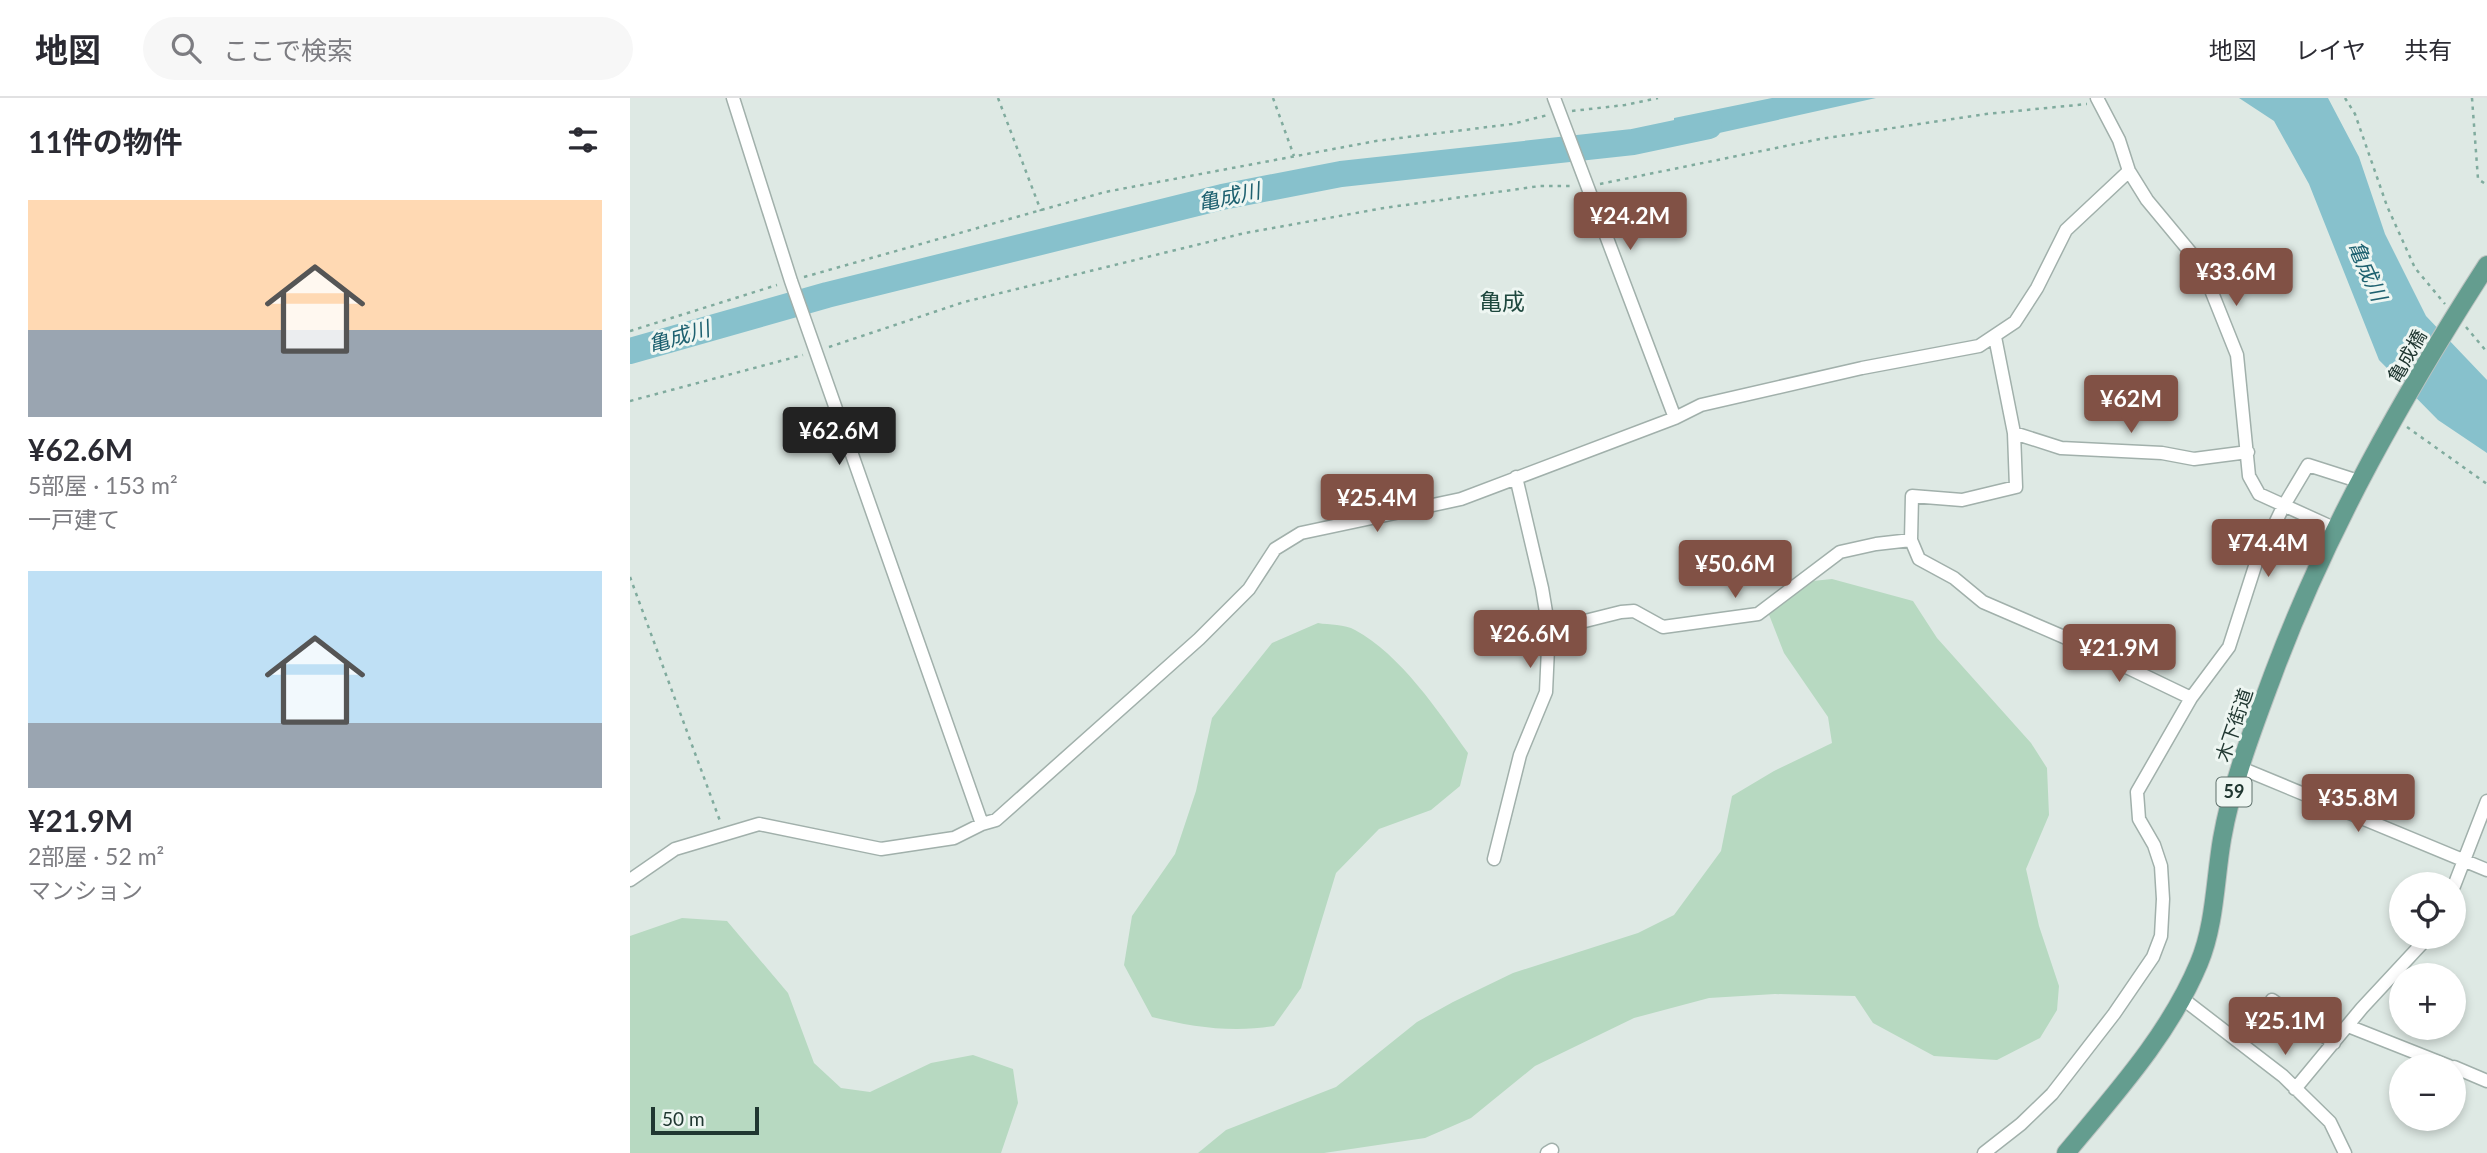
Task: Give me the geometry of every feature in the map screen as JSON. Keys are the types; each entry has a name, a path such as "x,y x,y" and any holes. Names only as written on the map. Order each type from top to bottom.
{"main road":[{"name":"59","path":"2455,315 2487,265"},
{"name":"亀成橋","path":"2395,418 2455,315"},
{"name":"木下街道","path":"2066,1153 2154,1044 2183,999 2200,961 2209,930 2222,837 2241,768 2275,670 2315,573 2358,481 2395,418"}],"street":[{"path":"733,98 791,281 982,824"},
{"path":"1554,98 1675,418"},
{"path":"2098,100 2119,140 2129,172 2147,200 2201,265 2237,355 2249,476 2259,494 2336,529"},
{"path":"630,880 675,849 759,824 881,849 954,838 996,820 1199,639 1249,589 1275,549 1301,533 1461,499 1675,418 1702,405 1862,368 1979,346 2015,322 2037,288 2066,230 2129,172"},
{"path":"1995,337 2014,433 2017,487 1962,499 1912,496 1911,540 1919,559 1954,578 1983,602 2064,637 2191,698"},
{"path":"2014,433 2062,447 2162,453 2194,459 2248,452"},
{"path":"1984,1153 2021,1124 2052,1094 2115,1014 2153,957 2161,936 2161,866 2154,845 2139,819 2137,792 2191,698 2229,647 2256,564 2283,507 2308,465 2358,481"},
{"path":"1494,859 1520,755 1546,692 1549,630 1516,477"},
{"path":"1549,630 1634,611 1663,627 1758,614 1840,552 1911,540"},
{"path":"2241,768 2487,870"},
{"path":"2459,872 2487,801"},
{"path":"2295,1089 2417,949"},
{"path":"2183,999 2283,1076 2330,1122 2345,1153"},
{"path":"2272,1000 2334,1042"},
{"path":"2348,1026 2418,1054"},
{"path":"2466,1073 2487,1081"}],"path":[{"path":"999,98 1041,211"},
{"path":"1273,98 1294,156"},
{"path":"630,331 791,281 1105,192 1376,141 1512,124 1559,113 1625,106 1658,98"},
{"path":"2345,98 2355,114 2387,206 2415,268 2487,352"},
{"path":"2472,98 2478,179 2487,185"},
{"path":"630,401 816,352 964,302 1245,233 1384,208 1540,186 1587,186 1820,139 2098,100"},
{"path":"2395,418 2487,484"},
{"path":"630,577 724,834"}],"green space":[{"path":"1832,579 1913,601 1937,638 2031,743 2047,768 2049,815 2026,869 2039,926 2059,986 2057,1010 2040,1038 1997,1060 1934,1056 1873,1023 1855,996 1775,994 1709,998 1634,1018 1535,1066 1471,1118 1425,1138 1324,1153 1198,1153 1226,1130 1336,1087 1417,1022 1453,1002 1513,973 1638,933 1674,915 1721,851 1732,796 1774,771 1832,743 1828,717 1784,653 1766,607 1803,582"},
{"path":"1318,623 1355,630 1388,654 1417,685 1468,753 1460,786 1431,810 1379,829 1336,873 1301,988 1274,1026 1213,1028 1152,1017 1124,965 1132,916 1175,854 1196,791 1212,718 1272,643"},
{"path":"682,918 727,921 788,993 814,1063 841,1088 870,1092 931,1063 973,1055 1013,1069 1018,1103 1001,1153 630,1153 630,936"}],"water":[{"path":"1772,98 1876,98 1674,143 1674,118"},
{"path":"2239,98 2328,98 2359,157 2385,234 2426,316 2487,380 2487,453 2438,420 2379,360 2309,184 2274,121"}],"waterway":[{"name":"亀成川","path":"630,351 827,295 1222,197 1341,174 1633,142 1709,126"}],"district":[{"name":"亀成","path":"1502,302"}]}
